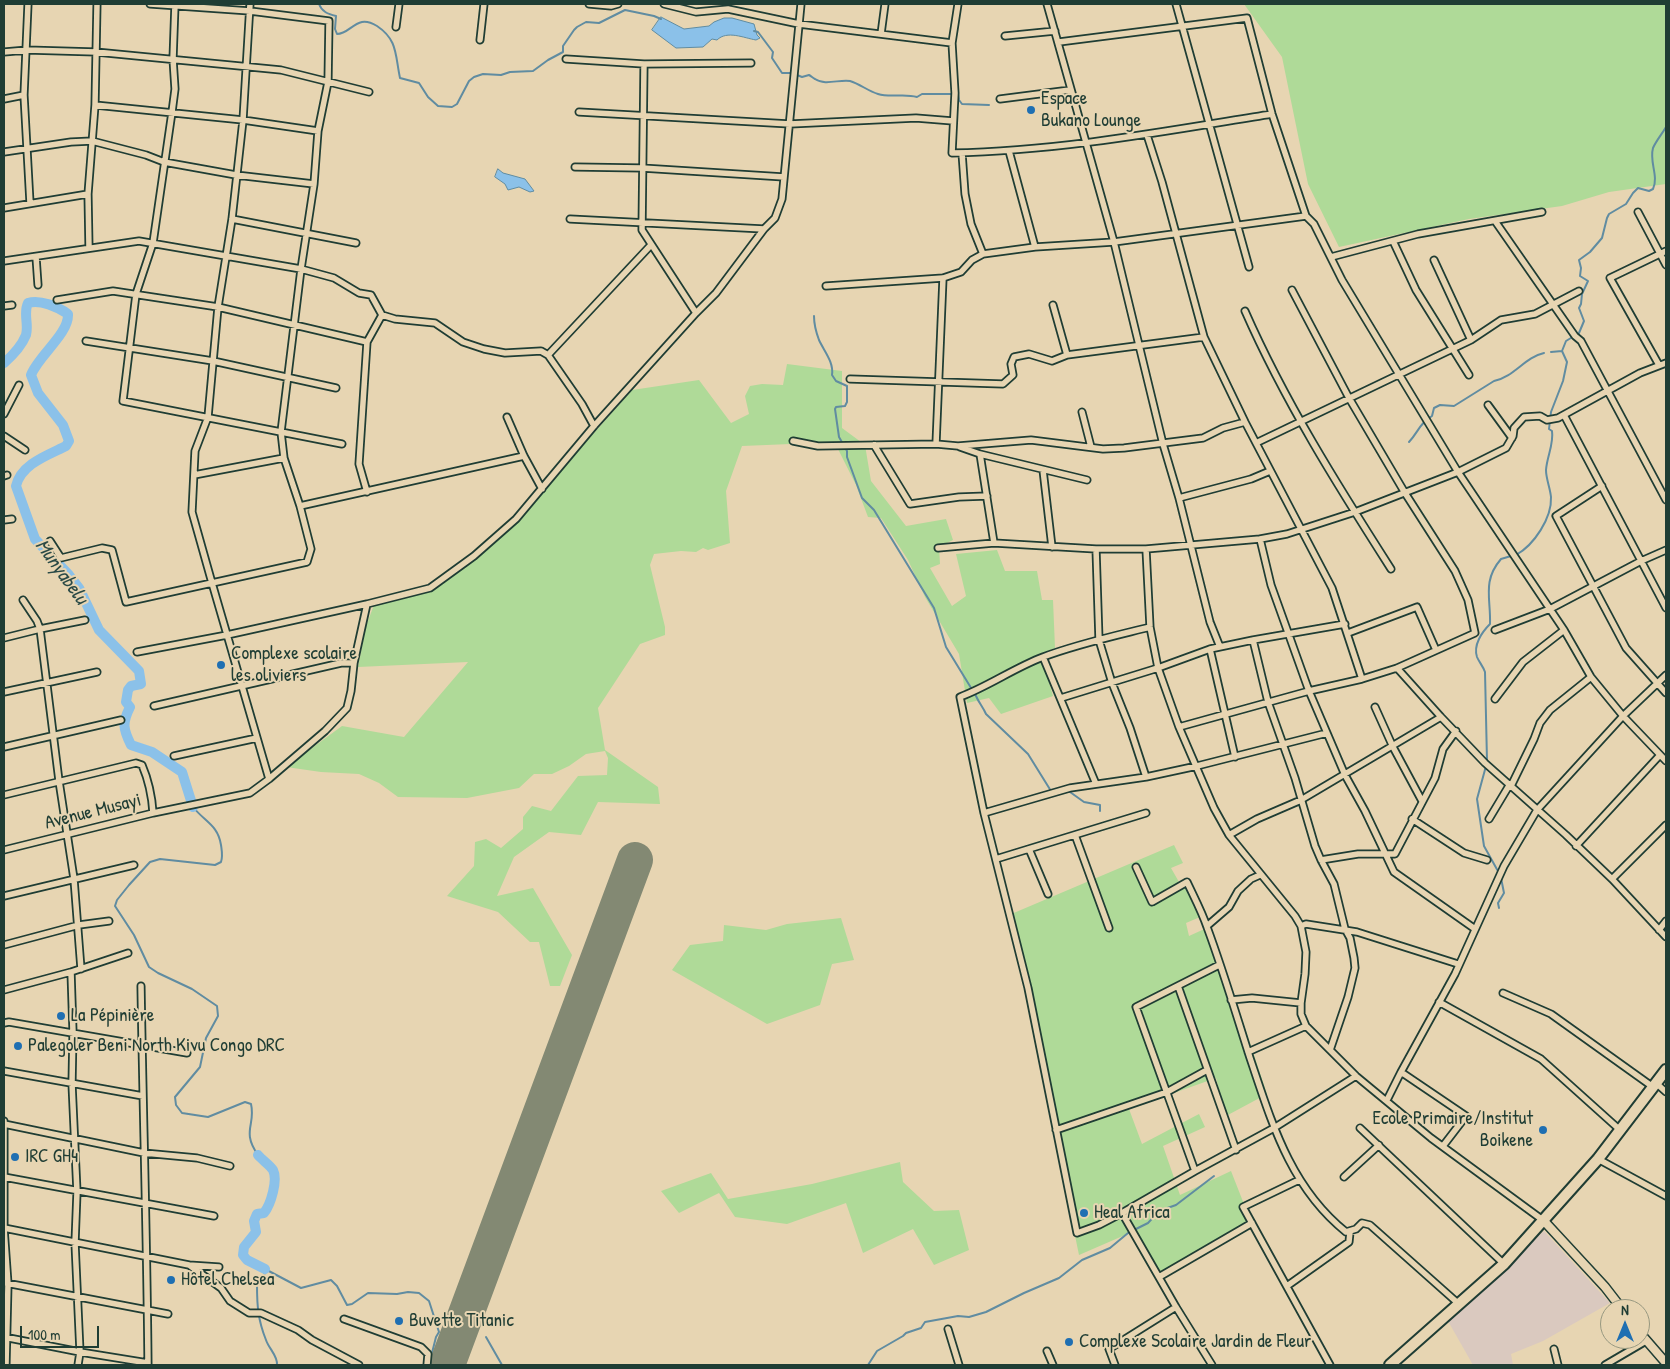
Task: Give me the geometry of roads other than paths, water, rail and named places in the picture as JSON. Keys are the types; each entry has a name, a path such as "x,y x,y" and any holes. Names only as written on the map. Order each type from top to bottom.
{"highway":[{"path":"1396,1363 1504,1264 1544,1221 1598,1159 1666,1070"}],"street":[{"path":"28,4 24,95 30,203"},
{"path":"89,248 88,194 95,105 97,4"},
{"path":"50,540 61,558 102,548 112,550 126,602 307,562 311,549 300,506 284,458 280,432 314,184 318,131 328,82 330,22 250,11 150,4"},
{"path":"250,4 243,120 232,219 218,307 208,417 195,451 192,512 270,780"},
{"path":"396,27 399,4"},
{"path":"480,40 484,4"},
{"path":"589,4 611,6 618,4"},
{"path":"664,4 696,12 728,9 799,24 952,42"},
{"path":"137,652 227,635 368,604 430,588 474,556 516,518 594,426 716,293 764,229 775,218 782,199 801,4"},
{"path":"881,34 884,4"},
{"path":"958,4 952,42 955,94 952,153 1008,151 1085,143 1147,135 1272,114"},
{"path":"1047,4 1114,242 1162,444 1179,498 1210,622 1220,646"},
{"path":"1176,4 1249,267"},
{"path":"175,5 173,59 175,89 172,112 153,243 136,294 123,401 342,444"},
{"path":"1059,42 1247,18 1272,114 1306,216 1314,224 1342,280 1458,472 1564,630 1591,677 1623,716 1666,762"},
{"path":"1005,36 1055,31"},
{"path":"4,52 27,50 96,52 247,66 280,70 369,92"},
{"path":"566,59 644,64 751,63"},
{"path":"644,64 642,230 696,313"},
{"path":"1000,99 1070,90"},
{"path":"4,99 24,95"},
{"path":"95,105 243,120 318,131"},
{"path":"579,112 790,124 916,118 953,121"},
{"path":"1147,135 1162,182 1204,336 1245,422 1332,588 1362,679"},
{"path":"4,152 71,142 92,141 146,155 164,162 236,176 314,184"},
{"path":"1008,151 1035,247"},
{"path":"962,153 966,201 971,224 983,254"},
{"path":"575,167 642,168 784,176"},
{"path":"4,208 88,194"},
{"path":"1331,258 1418,234 1542,212"},
{"path":"1638,212 1663,253 1666,265"},
{"path":"826,286 943,278 961,272 972,260 983,254 1035,247 1114,242 1306,216"},
{"path":"232,219 356,243"},
{"path":"570,220 764,229"},
{"path":"1495,221 1581,341 1666,500"},
{"path":"4,261 139,241 301,269 334,278 359,294 371,295 382,315 395,319 435,323 463,342 484,349 505,353 541,352 548,355 582,404 594,426"},
{"path":"1393,241 1416,290 1469,376"},
{"path":"548,355 651,245"},
{"path":"1659,365 1610,278 1663,253"},
{"path":"36,256 38,285"},
{"path":"1434,260 1471,340"},
{"path":"936,444 943,278"},
{"path":"1179,727 1397,668 1475,633 1468,600 1456,571 1404,493 1348,398 1292,290"},
{"path":"57,300 113,291 136,294 218,307 367,342"},
{"path":"1256,443 1471,340 1501,320 1535,314 1579,291"},
{"path":"4,306 12,304"},
{"path":"1053,305 1068,355"},
{"path":"1245,311 1264,355 1299,421 1391,569"},
{"path":"367,492 359,464 367,342 382,315"},
{"path":"850,379 1003,384 1013,375 1012,364 1014,357 1029,354 1052,361 1068,355 1204,336"},
{"path":"86,341 212,361 336,388"},
{"path":"938,548 994,543 1096,549 1146,549 1260,539 1287,534 1354,512 1458,472 1506,448 1512,438 1514,428 1524,417 1529,415 1540,416 1548,420 1564,415 1640,373 1666,363"},
{"path":"4,414 18,385"},
{"path":"1488,405 1512,438"},
{"path":"1082,412 1091,447"},
{"path":"1564,415 1666,608"},
{"path":"507,418 524,456 542,489"},
{"path":"792,441 818,446 936,444 958,446 1031,440 1091,447 1124,448 1204,438 1223,428 1245,422"},
{"path":"4,436 25,450"},
{"path":"874,445 910,504 959,497 987,496"},
{"path":"958,446 980,454 1087,480"},
{"path":"980,454 994,543"},
{"path":"300,506 524,456"},
{"path":"194,475 284,458"},
{"path":"1043,470 1052,547"},
{"path":"1179,498 1251,479 1270,470"},
{"path":"1602,486 1556,516 1626,648 1666,694"},
{"path":"4,520 12,519"},
{"path":"1260,539 1271,585 1309,691 1345,775 1365,811 1384,854 1394,872 1475,929"},
{"path":"1096,549 1100,640 1112,682 1146,777"},
{"path":"1146,549 1150,627 1158,668 1179,727 1214,808 1230,835 1301,926 1306,952 1301,1014 1306,1026 1356,1076 1443,1146 1544,1221 1606,1287 1615,1299"},
{"path":"1495,630 1550,609 1666,550"},
{"path":"23,600 40,629 59,781 74,879 81,969"},
{"name":"Avenue Musayi","path":"4,850 153,813 250,793 270,780 325,731 347,708 354,663 368,604"},
{"path":"1348,633 1417,607 1436,650"},
{"path":"4,638 85,620"},
{"path":"1061,698 1158,668 1220,646 1345,624"},
{"path":"1150,627 1043,657 960,697 984,813 1028,988 1077,1233 1100,1225 1236,1150 1356,1076"},
{"path":"1495,699 1523,662 1564,630"},
{"path":"1253,640 1268,702 1321,860 1334,884 1345,929 1350,938 1355,968 1348,997 1330,1050"},
{"path":"1210,649 1236,757"},
{"path":"1043,657 1096,784"},
{"path":"154,706 341,663 354,663"},
{"path":"1397,668 1485,763 1612,879 1666,937"},
{"path":"4,692 97,672"},
{"path":"1387,1100 1455,974 1504,866 1537,810 1623,716 1666,675"},
{"path":"1489,819 1510,785 1534,739 1540,723 1550,710 1591,677"},
{"path":"1376,706 1393,747 1422,801"},
{"path":"1230,835 1256,819 1301,800 1441,717"},
{"path":"4,747 121,720"},
{"path":"1321,860 1358,854 1395,854 1412,818 1435,778 1443,749 1456,731"},
{"path":"984,813 1070,788 1146,777 1236,757 1327,733"},
{"path":"174,756 257,738"},
{"path":"1576,846 1660,755"},
{"path":"4,795 136,763 142,764 152,801 153,813"},
{"path":"996,860 1146,813"},
{"path":"1412,818 1464,852 1488,860"},
{"path":"1612,879 1666,825"},
{"path":"1075,836 1108,928"},
{"path":"1029,850 1048,894"},
{"path":"4,896 134,865"},
{"path":"1136,867 1152,902 1187,882 1207,926 1274,1128 1299,1180 1312,1200 1330,1220 1346,1232 1356,1229 1362,1223 1370,1225 1460,1304"},
{"path":"1207,926 1229,907 1238,891 1251,879 1260,874"},
{"path":"4,944 79,925 109,921"},
{"path":"1659,930 1666,922"},
{"path":"1301,926 1306,924 1345,929 1458,964"},
{"path":"4,990 71,972 128,953"},
{"path":"1195,1171 1136,1007 1220,965"},
{"path":"71,972 72,1084 77,1192 77,1297 80,1352 78,1365"},
{"path":"5,1337 148,1364 146,1310 147,1204 144,1153 141,986"},
{"path":"1178,986 1236,1150"},
{"path":"1504,993 1551,1014 1666,1092"},
{"path":"1231,1000 1252,998 1301,1003"},
{"path":"1439,1002 1541,1059 1620,1130"},
{"path":"4,1023 9,1022 73,1032 187,1052"},
{"path":"1248,1052 1306,1026"},
{"path":"1056,1130 1167,1092 1207,1070"},
{"path":"4,1071 143,1096"},
{"path":"1401,1072 1466,1116 1443,1146"},
{"path":"6,1365 4,1123 144,1153 197,1158 230,1166"},
{"path":"1360,1128 1504,1264"},
{"path":"1344,1178 1379,1145"},
{"path":"1598,1159 1666,1196"},
{"path":"4,1177 214,1216"},
{"path":"1299,1180 1243,1207 1330,1365"},
{"path":"1122,1213 1212,1365"},
{"path":"1159,1277 1252,1223"},
{"path":"4,1228 189,1265 220,1266"},
{"path":"1287,1286 1350,1242 1350,1232"},
{"path":"189,1265 221,1288 230,1300 249,1312 261,1313 298,1330 312,1340 359,1365"},
{"path":"6,1283 168,1314"},
{"path":"1115,1365 1109,1349 1176,1307"},
{"path":"344,1319 420,1347 428,1354 427,1365"},
{"path":"948,1329 959,1365"},
{"path":"1650,1345 1666,1363"},
{"path":"1554,1349 1558,1365"},
{"path":"1604,1365 1632,1349"},
{"path":"1047,1351 1053,1365"}],"water":[{"path":"661,17 684,29 709,26 724,18 732,18 754,24 757,35 760,38 756,40 731,35 717,40 712,39 703,47 676,48 652,30"},
{"path":"498,169 503,173 525,179 534,191 530,192 519,187 508,190 505,184 495,177"}],"waterway":[{"path":"319,4 326,12 336,16 335,29 337,34 341,34 362,22 370,22 384,31 392,43 400,78 419,83 428,97 438,106 452,107 457,104 469,81 474,77 483,74 501,75 510,72 533,71 563,52 563,46 574,30 586,22 599,23 625,10 661,19"},
{"path":"754,31 758,32 773,52 772,58 782,73 792,73"},
{"path":"797,75 802,77 809,75 823,82 850,81 874,93 888,96 907,95 917,97 922,94 958,94 962,104 989,105"},
{"path":"1516,555 1529,545 1541,530 1551,505 1546,470 1552,441 1552,431 1549,429 1551,412 1563,381 1567,362 1562,351 1566,341 1579,333 1584,321 1579,308 1582,294 1588,281 1580,276 1579,260 1590,252 1602,238 1609,214 1626,204 1638,188 1649,191 1653,189 1655,184 1652,158 1653,148 1666,127"},
{"name":"Munyabelu","path":"4,363 22,343 26,335 28,303 49,304 68,314 64,329 31,375 38,393 63,425 69,441 66,446 29,466 19,478 16,486 35,539 79,588 99,630 139,671 141,684 131,686 128,690 126,702 130,707 124,726 131,745 152,752 182,772 193,807"},
{"path":"814,316 817,334 830,361 832,375 836,381 847,386 847,402 845,406 836,407 835,409 839,437 847,451 847,457 862,498 874,510 934,608 946,647 986,714 1028,754 1051,791"},
{"path":"1551,352 1562,351"},
{"path":"1409,442 1422,425 1432,416 1434,408 1440,405 1454,406 1494,381 1508,376 1531,358 1544,353"},
{"path":"1487,761 1485,672 1477,657 1476,648 1481,635 1490,624 1489,583 1491,575 1501,559 1511,556"},
{"path":"1486,766 1477,799 1484,846 1499,873"},
{"path":"1067,792 1070,792 1084,802 1100,805 1100,811"},
{"path":"193,807 217,833 222,850 221,862 215,865 160,859 150,862 117,900 115,906 134,935 149,967 192,989 217,1006 218,1016 206,1038 200,1067 175,1097 176,1105 182,1113 208,1117 245,1102 251,1104 250,1140 258,1155"},
{"path":"1499,908 1498,903 1504,893 1501,878"},
{"name":"Munyabelu","path":"258,1155 273,1170 275,1180 267,1209 264,1213 257,1214 254,1221 256,1232 244,1247 243,1255 247,1260 265,1269"},
{"path":"868,1365 877,1351 906,1333 921,1328 925,1322 958,1316 969,1317 986,1312 1059,1278 1082,1260 1110,1248 1128,1233 1148,1223 1159,1211 1176,1205 1214,1176"},
{"path":"277,1365 263,1333 258,1313 257,1285 264,1277 265,1269 301,1288 331,1280 337,1286 347,1305 352,1304 368,1293 419,1293 429,1301 439,1332 429,1365"},
{"path":"486,1337 502,1365"}],"place":[{"name":"Espace Bukano Lounge","path":"1031,110"},
{"name":"Complexe scolaire les oliviers","path":"221,665"},
{"name":"La Pépinière","path":"61,1016"},
{"name":"Palegoler Beni North Kivu Congo DRC","path":"18,1046"},
{"name":"Ecole Primaire/Institut Boikene","path":"1543,1130"},
{"name":"IRC GH4","path":"15,1157"},
{"name":"Heal Africa","path":"1084,1213"},
{"name":"Hôtel Chelsea","path":"171,1280"},
{"name":"Buvette Titanic","path":"399,1321"},
{"name":"Complexe Scolaire Jardin de Fleur","path":"1069,1342"}]}
